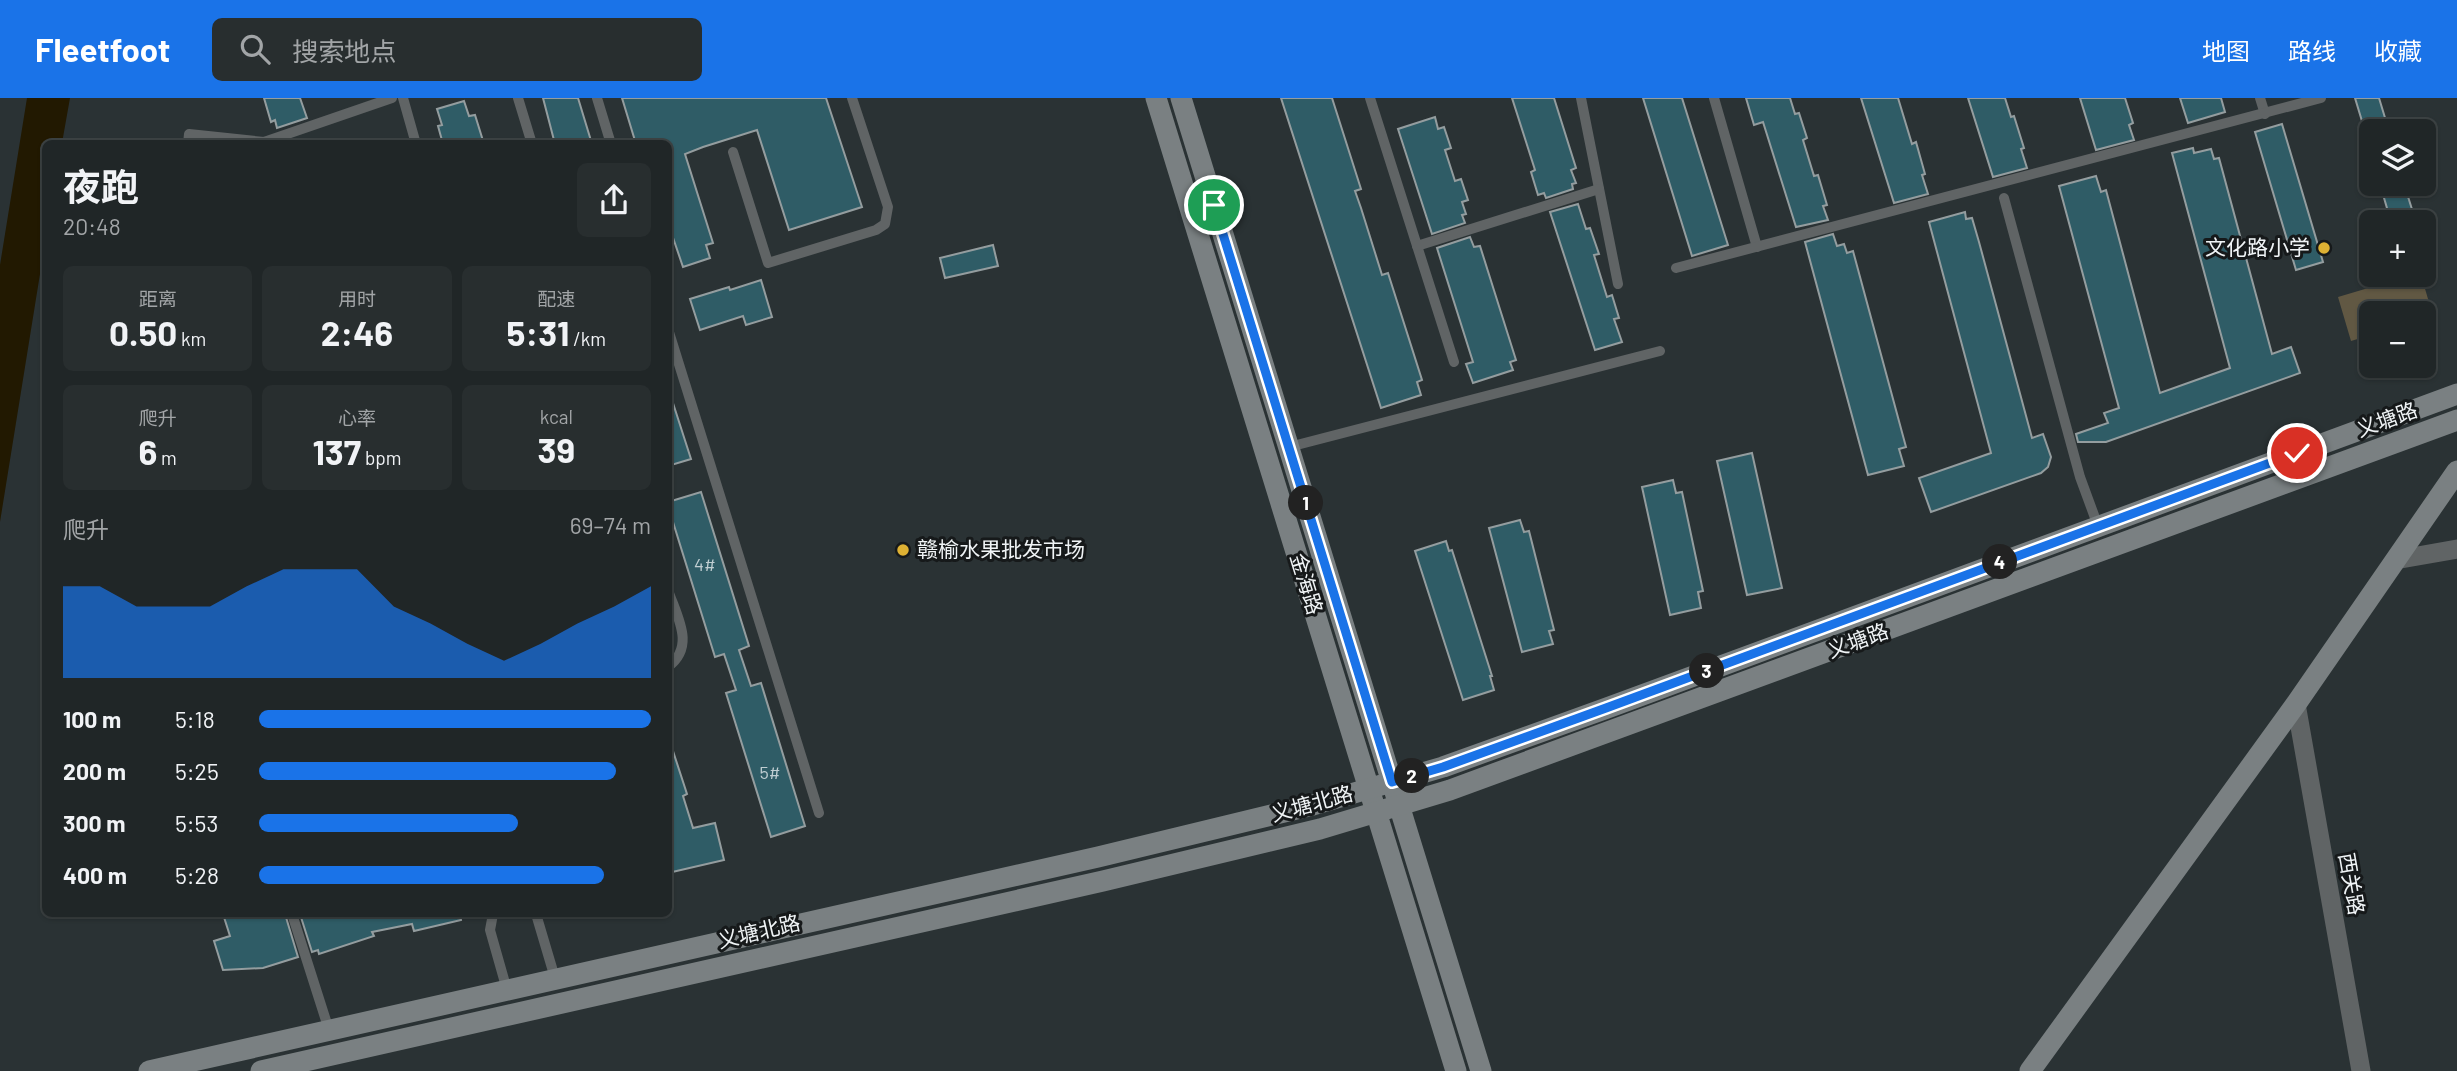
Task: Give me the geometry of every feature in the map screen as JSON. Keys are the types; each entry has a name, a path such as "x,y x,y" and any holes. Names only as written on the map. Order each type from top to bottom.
{"main road":[{"name":"金海路","path":"1156,98 1456,1071"},
{"name":"金海路","path":"1181,98 1481,1071"},
{"name":"义塘路","path":"1369,788 1443,767 1606,708 2457,394"},
{"name":"义塘路","path":"1376,812 1450,790 1615,732 2457,420"},
{"path":"2030,1071 2296,704 2457,471"},
{"name":"义塘北路","path":"149,1071 1098,857 1313,805 1369,788"},
{"name":"义塘北路","path":"261,1071 1103,881 1320,829 1376,812"}],"street":[{"path":"2395,560 2457,549"},
{"name":"西关路","path":"2296,704 2361,1071"}],"lane":[{"path":"270,140 392,98"},
{"path":"403,98 415,140"},
{"path":"518,98 531,140"},
{"path":"597,98 610,140"},
{"path":"733,152 768,263 876,230 885,223 888,207 852,98"},
{"path":"1370,98 1454,362"},
{"path":"1581,98 1618,284"},
{"path":"1714,98 1757,247"},
{"path":"2260,98 2264,114"},
{"path":"1676,268 2321,98"},
{"path":"188,140 189,134 245,140"},
{"path":"1418,246 1599,188"},
{"path":"2004,198 2080,477 2098,526"},
{"path":"672,342 819,813"},
{"path":"1289,447 1660,351"},
{"path":"672,602 685,643 682,654 672,663"},
{"path":"293,917 328,1030"},
{"path":"492,917 490,930 507,989"},
{"path":"537,917 555,978"}],"shaded area":[{"path":"27,98 70,98 63,140 42,140 42,262 0,522 0,265"},
{"path":"2372,287 2425,287 2429,301 2359,301 2359,339 2351,341 2338,297"}],"building":[{"path":"264,98 300,98 307,118 277,128 275,120 271,122"},
{"path":"543,98 578,98 591,140 554,140"},
{"path":"622,98 826,98 862,207 789,230 757,130 703,147 685,154 713,243 706,245 710,258 683,267 672,235 672,140 635,140"},
{"path":"1281,98 1332,98 1361,189 1355,191 1382,275 1388,273 1422,380 1417,382 1421,395 1381,408"},
{"path":"1512,98 1554,98 1576,168 1571,170 1576,183 1572,184 1573,189 1546,198 1544,193 1538,195 1531,172 1535,170"},
{"path":"1643,98 1682,98 1728,245 1692,256"},
{"path":"1746,98 1790,98 1795,114 1799,113 1807,138 1803,140 1814,176 1818,175 1827,205 1823,206 1828,220 1796,227 1763,122 1754,125"},
{"path":"1861,98 1898,98 1912,144 1916,142 1928,194 1894,203"},
{"path":"1968,98 2005,98 2011,117 2014,116 2027,168 1993,177"},
{"path":"2080,98 2125,98 2133,123 2129,125 2134,140 2096,150"},
{"path":"2180,98 2221,98 2225,112 2188,123"},
{"path":"2355,98 2379,98 2385,119 2361,119"},
{"path":"464,101 469,116 475,115 483,140 442,140 438,126 442,125 437,109"},
{"path":"1435,117 1438,129 1444,127 1451,148 1445,150 1455,181 1461,179 1468,200 1462,202 1466,214 1462,215 1465,223 1432,234 1398,129"},
{"path":"2282,124 2323,262 2296,270 2255,132"},
{"path":"2193,148 2194,153 2211,149 2214,159 2219,158 2272,354 2291,347 2300,373 2106,442 2078,442 2076,434 2108,423 2104,413 2119,408 2059,186 2096,176 2101,192 2106,190 2160,393 2230,368 2172,153"},
{"path":"2383,196 2408,196 2412,210 2388,210"},
{"path":"1578,204 1586,229 1590,228 1599,254 1594,255 1607,297 1612,295 1619,318 1614,319 1622,342 1595,350 1550,212"},
{"path":"1965,212 1966,219 1972,218 2032,438 2043,434 2051,457 2048,467 2041,473 1931,512 1919,478 1991,453 1929,222"},
{"path":"1833,234 1837,246 1844,244 1847,253 1853,251 1906,447 1899,449 1904,466 1868,475 1805,242"},
{"path":"1470,237 1474,247 1480,246 1516,360 1510,362 1513,370 1473,383 1466,364 1473,362 1437,248"},
{"path":"993,245 998,266 945,278 940,258"},
{"path":"761,280 772,317 746,325 743,316 700,330 690,299"},
{"path":"672,400 691,459 672,465"},
{"path":"1752,453 1782,588 1747,595 1717,461"},
{"path":"1673,480 1676,493 1682,492 1703,591 1698,592 1701,608 1670,615 1642,487"},
{"path":"701,492 749,646 739,650 751,686 761,683 805,826 771,837 726,693 736,690 724,654 715,657 672,519 672,501"},
{"path":"1520,520 1524,532 1529,531 1554,630 1549,631 1553,644 1522,652 1489,528"},
{"path":"1446,541 1449,551 1452,550 1492,676 1494,690 1463,700 1415,551"},
{"path":"672,748 687,794 683,796 693,828 715,823 724,860 672,872"},
{"path":"224,917 286,917 298,957 263,968 223,970 214,941 230,936"},
{"path":"301,917 460,917 461,920 414,931 412,924 372,932 374,936 319,954 318,950 312,952"}],"place":[{"name":"文化路小学","path":"2324,248"},
{"name":"赣榆水果批发市场","path":"903,550"}],"route":[{"path":"1214,205 1392,782 1443,767 1606,708 2297,453"}]}
